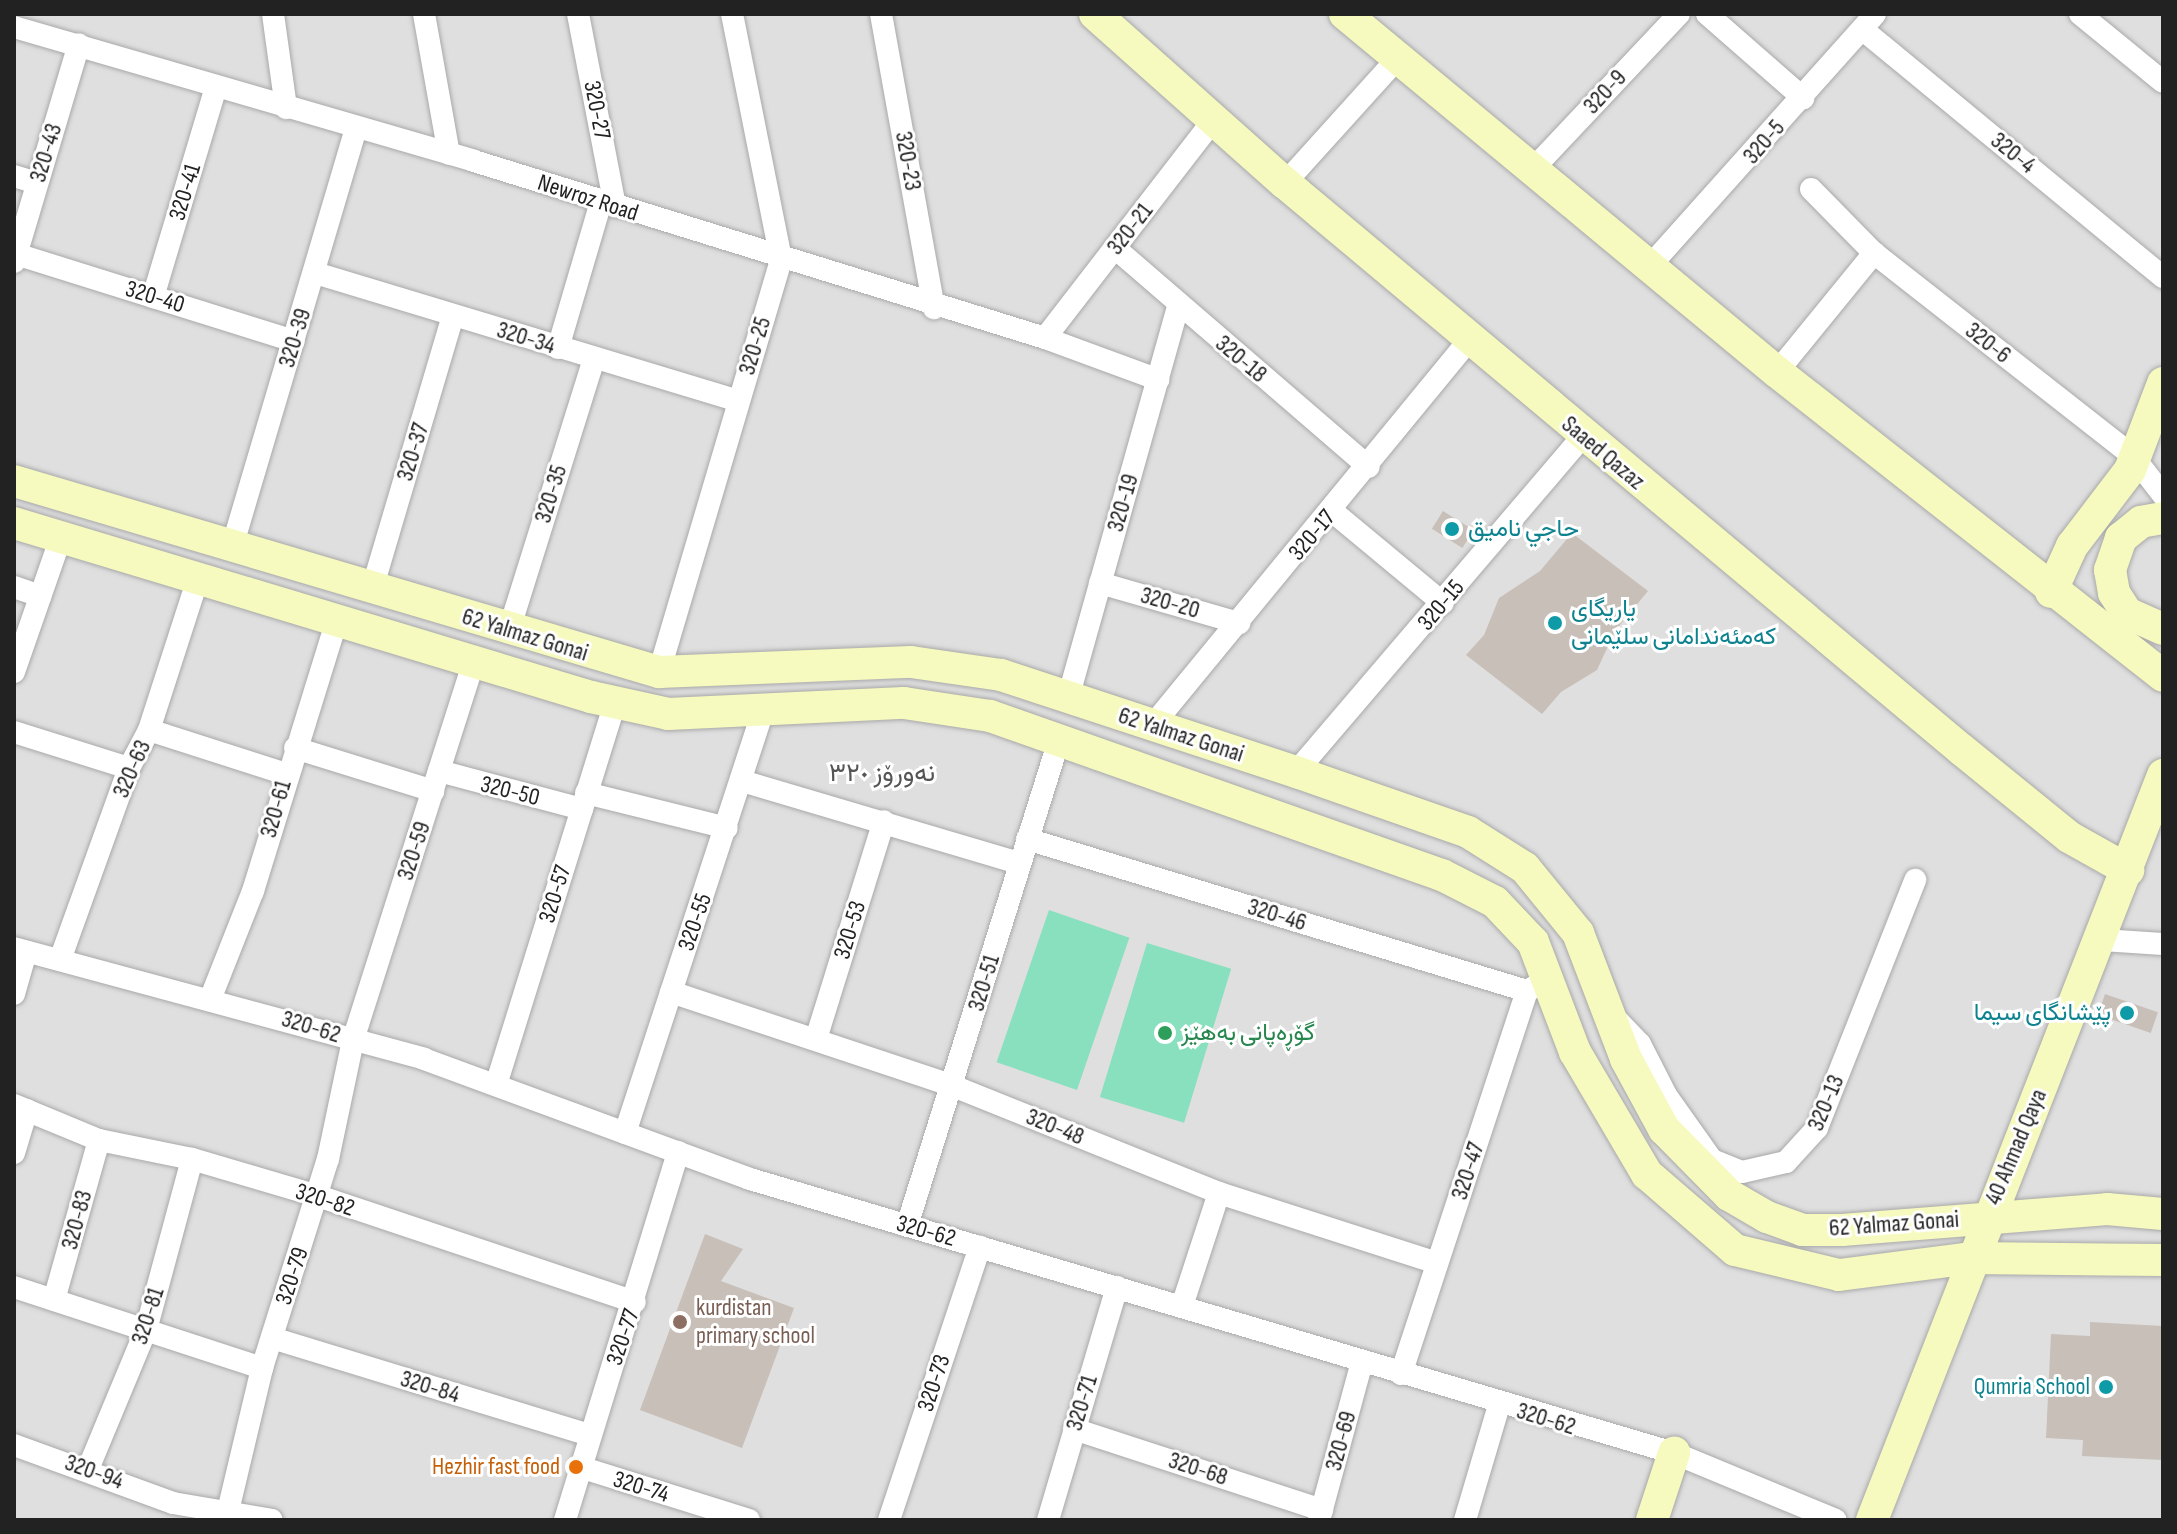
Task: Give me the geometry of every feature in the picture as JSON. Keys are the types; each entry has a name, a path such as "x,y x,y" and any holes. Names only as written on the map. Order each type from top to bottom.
{"main road":[{"name":"Saaed Qazaz","path":"1095,14 1285,183 1469,340 2047,821 2128,870"},
{"path":"1345,14 1777,372 2051,592 2163,676"},
{"path":"2051,592 2078,537 2122,485 2163,383"},
{"name":"62 Yalmaz Gonai","path":"14,481 659,672 911,662 1001,675 1296,772 1468,832 1525,868 1565,911 1609,1009 1637,1083 1680,1150 1729,1195 1767,1217 1802,1230 1842,1230 2107,1209 2163,1214"},
{"path":"2163,518 2141,522 2121,538 2110,570 2114,593 2127,613 2163,629"},
{"name":"62 Yalmaz Gonai","path":"14,523 474,661 668,714 931,703 1059,740 1470,888 1514,920 1533,942 1538,984 1647,1174 1716,1237 1764,1261 1839,1275 1971,1258 2163,1260"},
{"path":"825,667 829,707"},
{"name":"40 Ahmad Qaya","path":"1872,1520 1987,1217 2102,940 2163,775"},
{"path":"1652,1520 1674,1453"}],"street":[{"path":"273,14 286,108"},
{"path":"424,14 449,154"},
{"name":"320-27","path":"578,14 608,204"},
{"name":"320-25","path":"659,672 781,259 732,14"},
{"name":"320-23","path":"881,14 934,308"},
{"name":"320-9","path":"1532,170 1679,14"},
{"path":"1707,14 1803,98"},
{"path":"2080,14 2163,82"},
{"name":"320-5","path":"1649,267 1869,22"},
{"name":"320-4","path":"1869,22 2163,277"},
{"name":"Newroz Road","path":"14,27 449,154 934,308 1045,338 1159,380"},
{"name":"320-43","path":"15,258 79,44"},
{"path":"1285,183 1398,58"},
{"name":"320-41","path":"153,297 216,87"},
{"name":"320-21","path":"1045,338 1214,119"},
{"name":"320-39","path":"232,547 356,128"},
{"path":"14,176 37,183"},
{"name":"320-6","path":"1811,189 1874,253 2132,455 2163,495"},
{"path":"558,348 608,204"},
{"name":"320-18","path":"1115,248 1178,307 1369,467"},
{"path":"1777,372 1874,253"},
{"name":"320-40","path":"15,258 294,341"},
{"name":"320-34","path":"315,273 738,401"},
{"name":"320-19","path":"1068,698 1178,307"},
{"name":"320-37","path":"372,589 453,316"},
{"name":"320-17","path":"1152,726 1369,467 1469,340"},
{"name":"320-35","path":"509,630 594,358"},
{"name":"320-15","path":"1296,772 1583,436"},
{"path":"1332,511 1443,603"},
{"path":"14,672 61,537"},
{"name":"320-63","path":"61,957 129,768 149,730 198,578"},
{"name":"320-20","path":"1100,583 1239,623"},
{"path":"14,587 40,596"},
{"name":"320-61","path":"211,997 253,891 286,774 337,620"},
{"name":"320-59","path":"353,1040 474,661"},
{"name":"320-57","path":"496,1085 615,702"},
{"name":"320-55","path":"625,1133 763,711"},
{"path":"149,730 286,774"},
{"path":"14,732 129,768"},
{"name":"320-51","path":"907,1226 1059,740"},
{"name":"320-50","path":"295,748 436,781 584,801 727,828"},
{"path":"742,781 1019,863"},
{"name":"320-53","path":"816,1039 884,821"},
{"name":"320-46","path":"1027,839 1538,984"},
{"name":"320-13","path":"1609,1009 1640,1044 1666,1095 1712,1160 1734,1171 1772,1169 1799,1153 1817,1128 1915,880"},
{"path":"2102,940 2163,944"},
{"path":"14,994 20,950"},
{"name":"320-62","path":"20,950 61,957 211,997 353,1040 496,1085 678,1152 907,1226 1182,1306 1499,1405 1674,1453 1836,1520"},
{"name":"320-47","path":"1401,1374 1437,1263 1538,984"},
{"name":"320-48","path":"671,992 953,1086 1219,1193 1437,1263"},
{"name":"320-79","path":"228,1511 262,1368 318,1196 353,1040"},
{"path":"14,1153 20,1107"},
{"name":"320-82","path":"20,1107 99,1140 192,1159 318,1196 635,1302"},
{"name":"320-83","path":"54,1300 99,1140"},
{"name":"320-77","path":"565,1520 589,1435 635,1302 678,1152"},
{"name":"320-81","path":"88,1469 146,1330 192,1159"},
{"path":"1182,1306 1219,1193"},
{"name":"320-73","path":"889,1520 980,1247"},
{"path":"14,1287 262,1368"},
{"name":"320-71","path":"1048,1520 1117,1287"},
{"name":"320-84","path":"272,1338 589,1435"},
{"name":"320-69","path":"1321,1515 1362,1362"},
{"path":"1465,1520 1499,1405"},
{"name":"320-68","path":"1074,1429 1321,1515"},
{"name":"320-94","path":"14,1445 88,1469 170,1511 228,1511 272,1520"},
{"name":"320-74","path":"580,1467 702,1513 749,1520"}],"shaded area":[{"path":"14,14 2163,14 2163,1520 14,1520"}],"green space":[{"path":"1049,910 1129,938 1077,1090 997,1062"},
{"name":"گۆڕەپانی بەهێز","path":"1147,943 1231,969 1184,1123 1100,1097"}],"building":[{"name":"حاجي ناميق","path":"1443,511 1474,530 1462,548 1432,529"},
{"name":"یاریگای کەمئەندامانی سلێمانی","path":"1572,533 1648,591 1615,631 1597,670 1561,692 1542,714 1466,655 1484,635 1499,598 1540,571"},
{"name":"پێشانگای سیما","path":"2105,994 2158,1012 2151,1033 2098,1015"},
{"path":"705,1234 743,1249 721,1281 794,1308 742,1448 640,1410"},
{"name":"Qumria School","path":"2090,1322 2163,1326 2163,1460 2082,1456 2083,1440 2046,1438 2051,1334 2090,1336"}],"place":[{"name":"حاجي ناميق","path":"1452,529"},
{"name":"یاریگای کەمئەندامانی سلێمانی","path":"1555,623"},
{"name":"پێشانگای سیما","path":"2127,1013"},
{"name":"گۆڕەپانی بەهێز","path":"1165,1033"},
{"name":"kurdistan primary school","path":"680,1322"},
{"name":"Qumria School","path":"2106,1387"},
{"name":"Hezhir fast food","path":"576,1467"}],"district":[{"name":"نەورۆز ٣٢٠","path":"882,774"}]}
